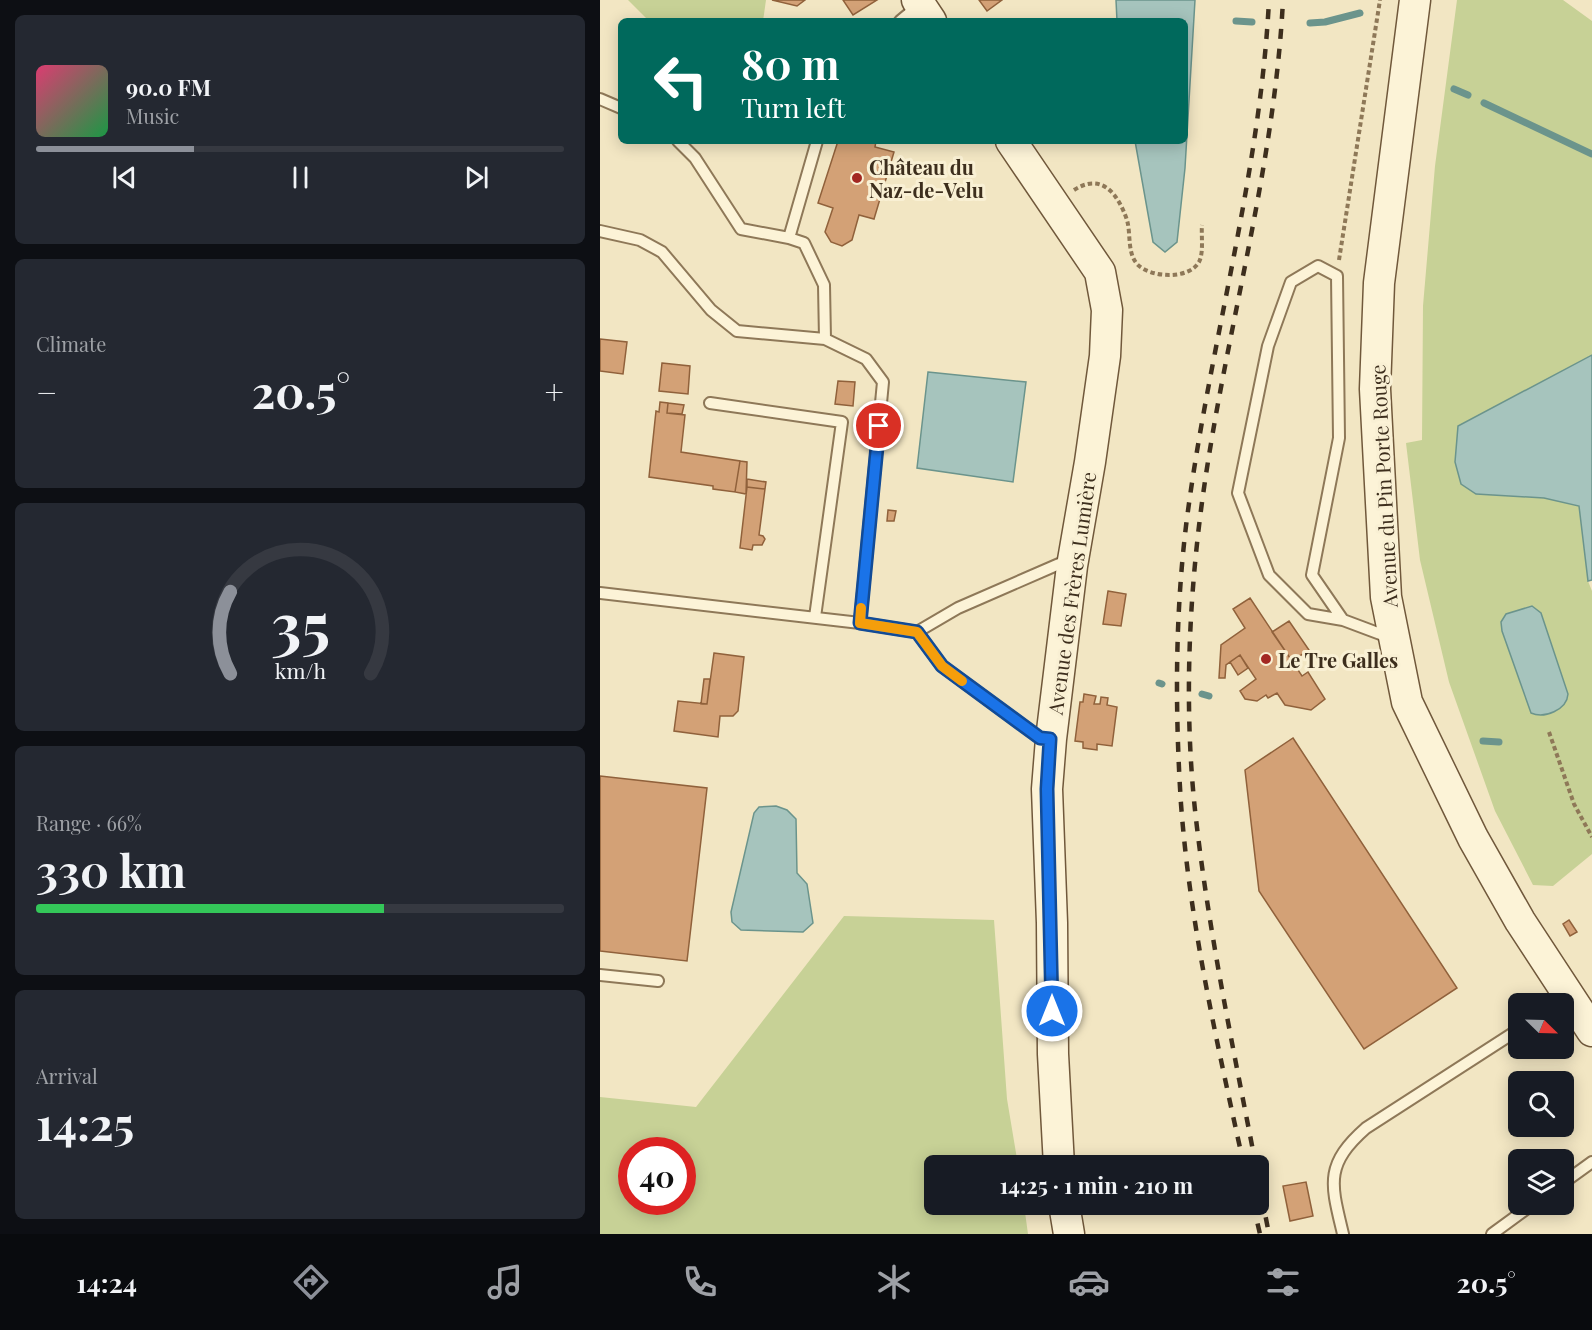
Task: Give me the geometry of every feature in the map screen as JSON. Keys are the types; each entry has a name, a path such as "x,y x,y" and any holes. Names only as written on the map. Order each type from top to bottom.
{"street":[{"name":"Avenue du Pin Porte Rouge","path":"1416,0 1379,283 1376,389 1386,597 1407,702 1473,838 1560,993"},
{"path":"1013,144 1054,204"},
{"name":"Avenue des Frères Lumière","path":"1054,204 1100,272 1107,310 1105,356 1072,566 1050,739 1047,789 1052,923 1053,1054 1058,1155"},
{"name":"Avenue du Pin Porte Rouge","path":"1574,1011 1592,1031"},
{"path":"1066,1215 1069,1234"}],"lane":[{"path":"600,99 618,107"},
{"path":"681,144 695,158 741,229 804,243 824,285 825,339"},
{"path":"789,238 816,144"},
{"path":"600,231 640,240 662,252 711,310 737,331 825,339 866,359 883,382 860,623"},
{"path":"1343,620 1312,575 1339,438 1337,276 1318,266 1291,282 1268,346 1238,493 1269,575 1308,614 1343,620 1394,639"},
{"path":"710,403 842,422 814,617"},
{"path":"600,593 814,617 917,632 958,608 1059,564 1072,566"},
{"path":"917,632 942,666 1040,738 1050,739"},
{"path":"600,975 658,981"},
{"path":"1343,1234 1332,1189 1334,1173 1340,1156 1353,1139 1366,1128 1508,1036"},
{"path":"1574,1175 1592,1162"},
{"path":"1492,1234 1518,1215"}],"path":[{"path":"1337,276 1380,0"},
{"path":"1054,204 1077,188 1094,182 1104,184 1117,199 1127,220 1132,253 1136,263 1145,271 1170,276 1190,271 1199,262 1202,225"},
{"path":"1549,732 1574,804 1592,837"}],"green space":[{"path":"628,0 766,0 763,18 646,18"},
{"path":"1457,0 1563,0 1592,21 1592,355 1458,426 1476,494 1544,498 1579,506 1588,581 1592,591 1592,854 1553,886 1533,885 1495,811 1449,682 1420,560 1406,443 1422,440 1423,306 1435,166"},
{"path":"844,916 994,920 1007,1099 1016,1155 924,1155 924,1215 1025,1215 1028,1234 600,1234 600,1097 696,1107"}],"water":[{"path":"1116,0 1195,0 1188,118 1188,18 1117,18"},
{"path":"1136,144 1186,144 1177,242 1165,252 1153,242"},
{"path":"1592,355 1592,580 1588,581 1579,506 1544,498 1476,494 1461,484 1455,462 1458,426"},
{"path":"928,372 1026,382 1013,482 917,468"},
{"path":"1532,606 1541,613 1568,694 1564,705 1554,712 1542,715 1531,713 1502,631 1501,622 1506,614"},
{"path":"776,806 787,810 796,819 797,873 807,884 813,923 803,932 741,930 732,922 731,912 754,813 759,807"}],"building":[{"path":"772,0 805,0 797,6"},
{"path":"843,0 877,0 853,15"},
{"path":"979,0 1002,0 987,11"},
{"name":"Château du Naz-de-Velu","path":"837,144 876,144 875,147 894,152 874,219 859,215 852,240 842,246 831,242 825,232 833,208 818,203"},
{"path":"600,339 627,342 623,374 600,371"},
{"path":"662,363 690,366 688,394 659,391"},
{"path":"838,381 855,382 853,406 835,404"},
{"path":"660,402 668,403 667,413 685,415 681,452 740,461 735,492 713,489 713,486 649,477 656,411 659,412"},
{"path":"668,403 684,405 682,414 667,413"},
{"path":"740,461 747,462 746,494 735,492"},
{"path":"747,479 766,482 765,489 747,487"},
{"path":"747,487 765,489 759,535 765,539 762,545 753,545 752,550 740,548"},
{"path":"888,510 896,511 894,521 887,521"},
{"path":"1108,591 1126,594 1121,626 1103,624"},
{"path":"1250,598 1302,676 1308,672 1325,699 1311,710 1285,705 1277,693 1268,698 1266,695 1257,701 1245,699 1240,691 1256,679 1240,655 1226,665 1225,678 1219,678 1221,645 1245,628 1233,609"},
{"path":"1289,621 1309,650 1292,661 1272,632"},
{"path":"714,653 744,657 738,711 733,716 720,716 718,737 674,731 678,701 707,704"},
{"path":"1240,655 1248,668 1238,675 1230,662"},
{"path":"704,679 710,679 707,704 701,704"},
{"path":"1084,694 1096,696 1094,704 1100,704 1101,697 1108,698 1107,705 1117,707 1112,746 1097,744 1097,750 1083,748 1083,742 1075,741 1080,702 1083,702"},
{"path":"1293,738 1457,988 1364,1049 1259,891 1245,770"},
{"path":"600,776 707,788 687,961 600,951"},
{"path":"1569,920 1577,932 1570,936 1563,924"},
{"path":"1306,1182 1313,1216 1290,1221 1283,1186"}],"waterway":[{"path":"1310,23 1325,22 1360,13"},
{"path":"1236,21 1252,22"},
{"path":"1454,89 1468,95"},
{"path":"1484,103 1592,154"},
{"path":"1202,694 1209,696"},
{"path":"1483,741 1499,742"}],"railway":[{"path":"1242,1155 1206,986 1185,850 1181,804 1177,665 1186,526 1207,395 1245,198 1264,66 1269,0"},
{"path":"1254,1155 1222,988 1200,855 1192,775 1189,668 1195,561 1208,460 1269,132 1278,66 1283,0"},
{"path":"1256,1215 1260,1234"},
{"path":"1265,1215 1269,1234"}],"slow traffic":[{"path":"861,608 860,623 917,632 942,666 962,681"}],"place":[{"name":"Château du Naz-de-Velu","path":"857,178"},
{"name":"Le Tre Galles","path":"1266,659"}],"route":[{"path":"879,426 860,623 917,632 942,666 1040,738 1050,739 1047,789 1052,923 1052,1011"}]}
